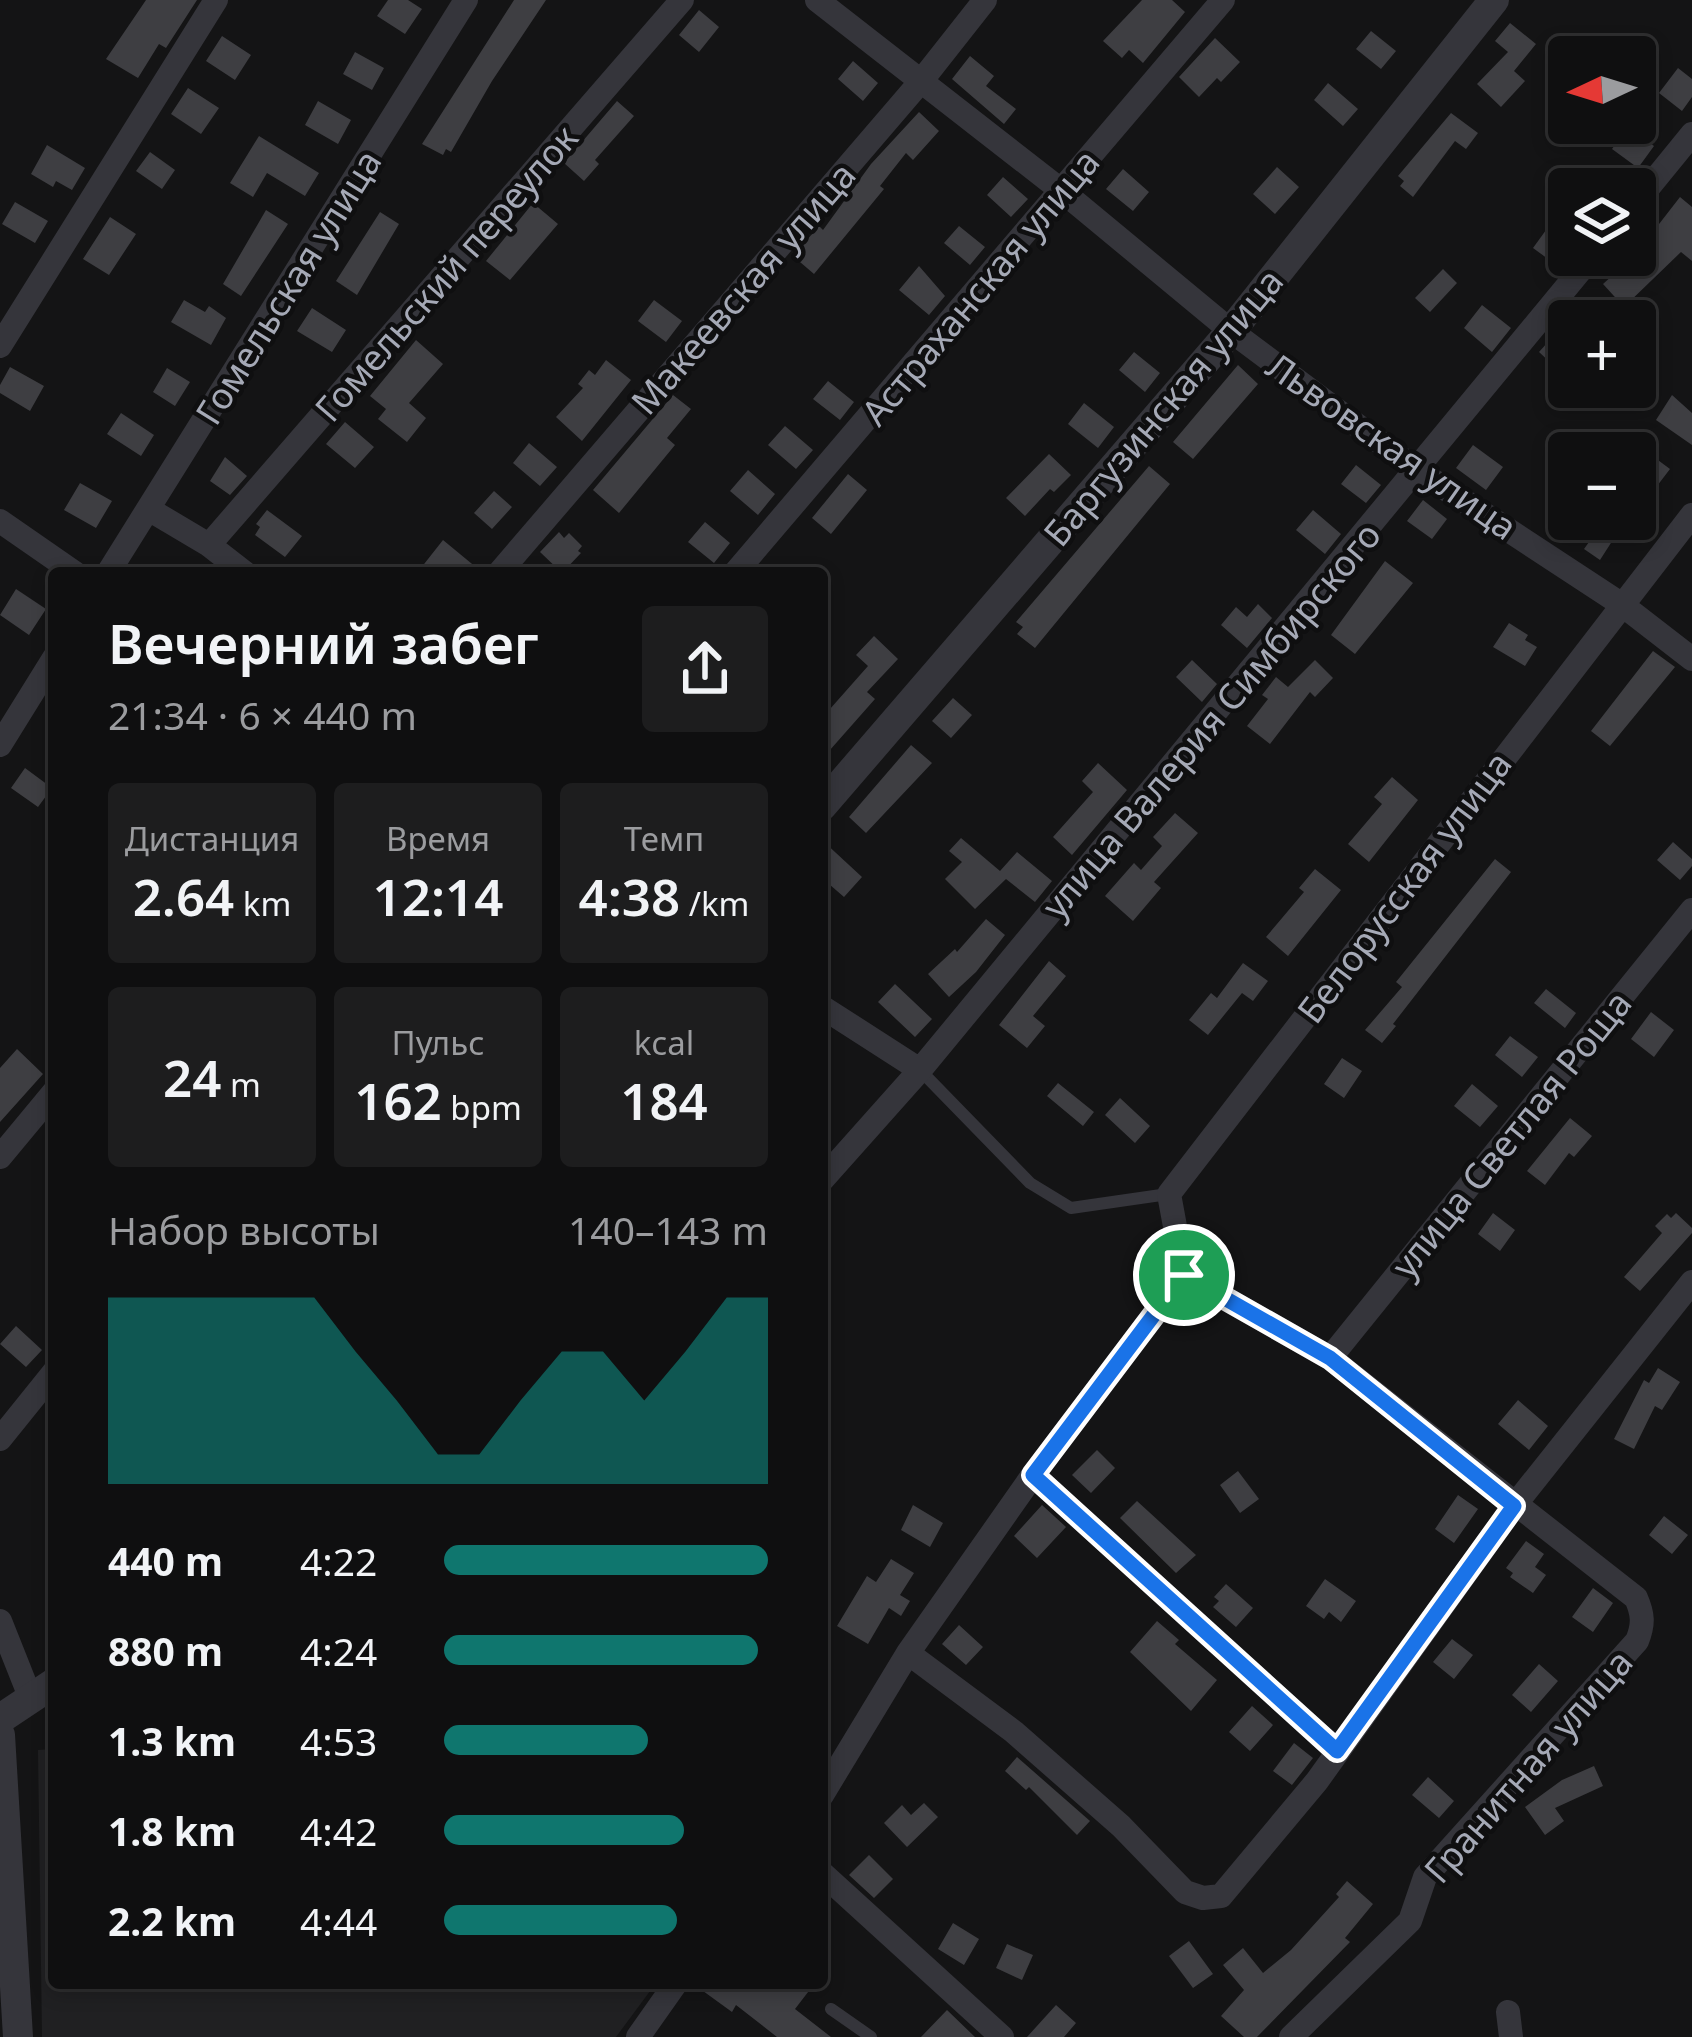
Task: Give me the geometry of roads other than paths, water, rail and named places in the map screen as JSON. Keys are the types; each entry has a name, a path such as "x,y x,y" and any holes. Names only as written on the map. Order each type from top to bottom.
{"street":[{"path":"0,346 216,0"},
{"name":"Гомельская улица","path":"112,567 466,0"},
{"name":"Гомельский переулок","path":"209,545 682,0"},
{"name":"Макеевская улица","path":"504,567 922,80 985,0"},
{"name":"Астраханская улица","path":"741,567 1223,0"},
{"name":"Баргузинская улица","path":"828,799 1231,331 1493,0"},
{"name":"Львовская улица","path":"822,2 1231,331 1417,470 1621,604 1692,659"},
{"path":"1656,178 1692,134"},
{"name":"улица Валерия Симбирского","path":"828,1173 920,1070 1577,276"},
{"path":"150,510 237,567"},
{"name":"Белорусская улица","path":"1169,1193 1692,515"},
{"path":"0,521 66,567"},
{"path":"0,745 48,668"},
{"name":"улица Светлая Роща","path":"1330,1358 1692,910"},
{"path":"828,1011 920,1070"},
{"path":"0,1157 48,1099"},
{"path":"828,1785 908,1654 1033,1475 1184,1275 1169,1193"},
{"name":"Гранитная улица","path":"1184,1275 1330,1358 1636,1598 1643,1628 1425,1877 1410,1921 1291,2037"},
{"path":"908,1654 1014,1732 1121,1826 1185,1892 1203,1898 1221,1895 1317,1781 1514,1506 1692,1282"},
{"path":"0,1439 48,1379"},
{"path":"1033,1475 1337,1751"},
{"path":"0,1622 42,1691 0,1719"},
{"path":"0,1735 18,2037"},
{"path":"828,1879 1001,2037"},
{"path":"638,2037 672,1989"}],"lane":[{"path":"920,1070 1030,1183 1071,1208 1169,1193"},
{"path":"831,2009 871,2037"}]}
